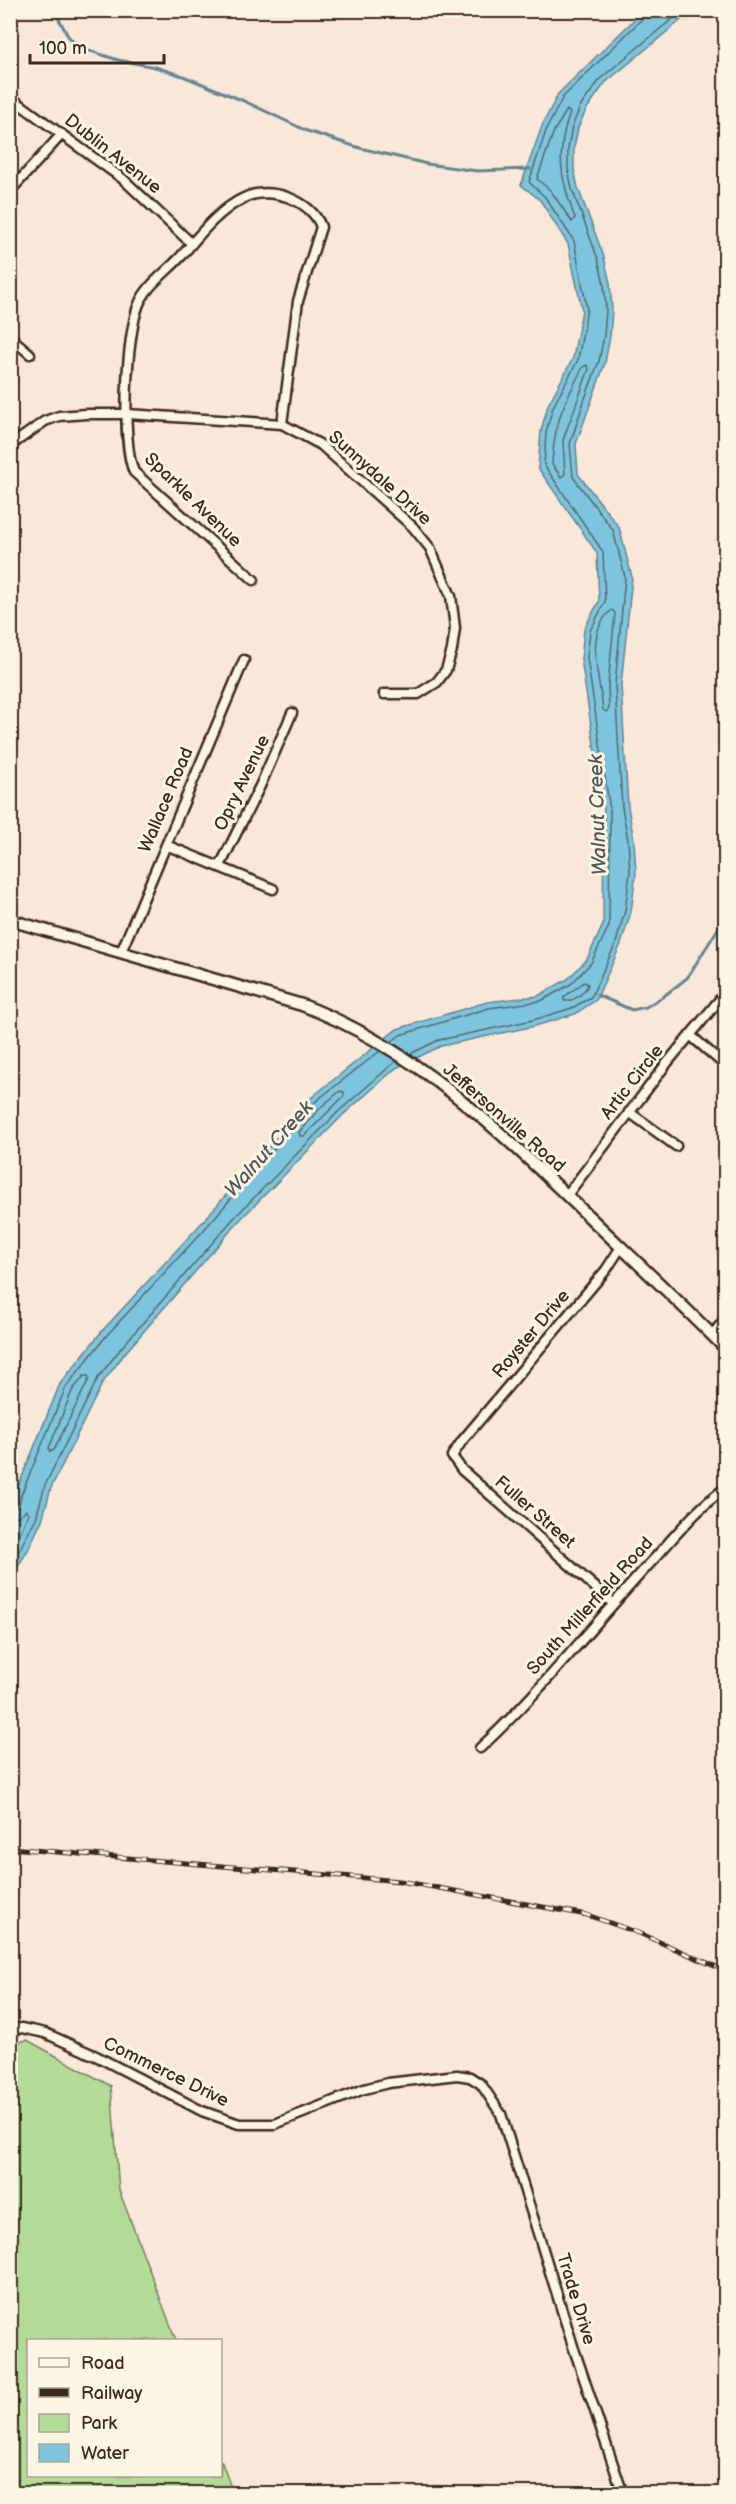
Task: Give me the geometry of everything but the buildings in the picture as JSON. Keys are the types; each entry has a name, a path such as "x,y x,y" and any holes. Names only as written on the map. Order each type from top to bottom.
{"street":[{"name":"Dublin Avenue","path":"10,97 123,179 191,243"},
{"path":"10,191 62,134"},
{"name":"Sparkle Avenue","path":"254,579 135,472 130,462 128,448 130,341 138,305 147,289 184,253 191,243 232,204 246,196 263,194 287,197 298,202 319,220 321,227 298,301 282,424"},
{"path":"10,337 30,354"},
{"name":"Sunnydale Drive","path":"10,446 32,429 59,416 128,414 282,424 321,445 413,527 430,548 451,596 455,628 452,651 446,670 438,682 418,694 384,694"},
{"name":"Wallace Road","path":"121,952 244,660"},
{"name":"Opry Avenue","path":"219,866 261,784 292,713"},
{"path":"166,845 273,889"},
{"name":"Jeffersonville Road","path":"10,920 272,995 315,1010 349,1026 413,1063 482,1115 726,1349"},
{"name":"Artic Circle","path":"567,1195 629,1112 726,992"},
{"path":"690,1035 726,1066"},
{"path":"629,1112 676,1146"},
{"name":"Royster Drive","path":"462,1441 606,1270 621,1247"},
{"path":"712,1335 726,1318"},
{"name":"Fuller Street","path":"462,1441 452,1456 462,1470 613,1603"},
{"name":"South Millerfield Road","path":"480,1748 592,1631 613,1603 693,1517 726,1488"},
{"name":"Commerce Drive","path":"10,2030 22,2028 45,2033 98,2057 201,2111 239,2124 275,2124 364,2089 388,2083 457,2074 470,2077 482,2084 501,2114"},
{"name":"Trade Drive","path":"501,2114 573,2346 623,2493"}],"green space":[{"path":"27,2040 111,2086 119,2190 176,2339 27,2339 27,2477 222,2477 222,2463 233,2493 11,2493 10,2044"}],"water":[{"name":"Walnut Creek","path":"643,11 692,11 605,83 586,110 578,128 574,148 574,168 578,188 604,257 610,283 612,310 605,363 576,444 578,474 619,527 632,577 621,685 628,807 634,840 636,873 631,912 621,944 596,1000 575,1014 535,1026 441,1046 396,1068 343,1115 238,1222 103,1382 51,1488 42,1520 28,1550 11,1578 11,1517 15,1494 60,1384 102,1331 197,1228 312,1097 397,1029 487,1002 538,996 568,979 587,959 603,925 604,811 581,659 584,629 599,601 597,553 538,468 541,431 548,405 573,358 582,310 568,244 540,200 521,185 542,126 558,94"}],"waterway":[{"path":"54,10 68,36 78,47 118,60 155,67 183,76 244,101 307,131 360,148 427,164 477,171 530,169"},
{"path":"597,995 632,1010 646,1007 664,996 687,978 726,916"}],"railway":[{"path":"10,1848 400,1881 587,1915 639,1933 726,1971"}]}
